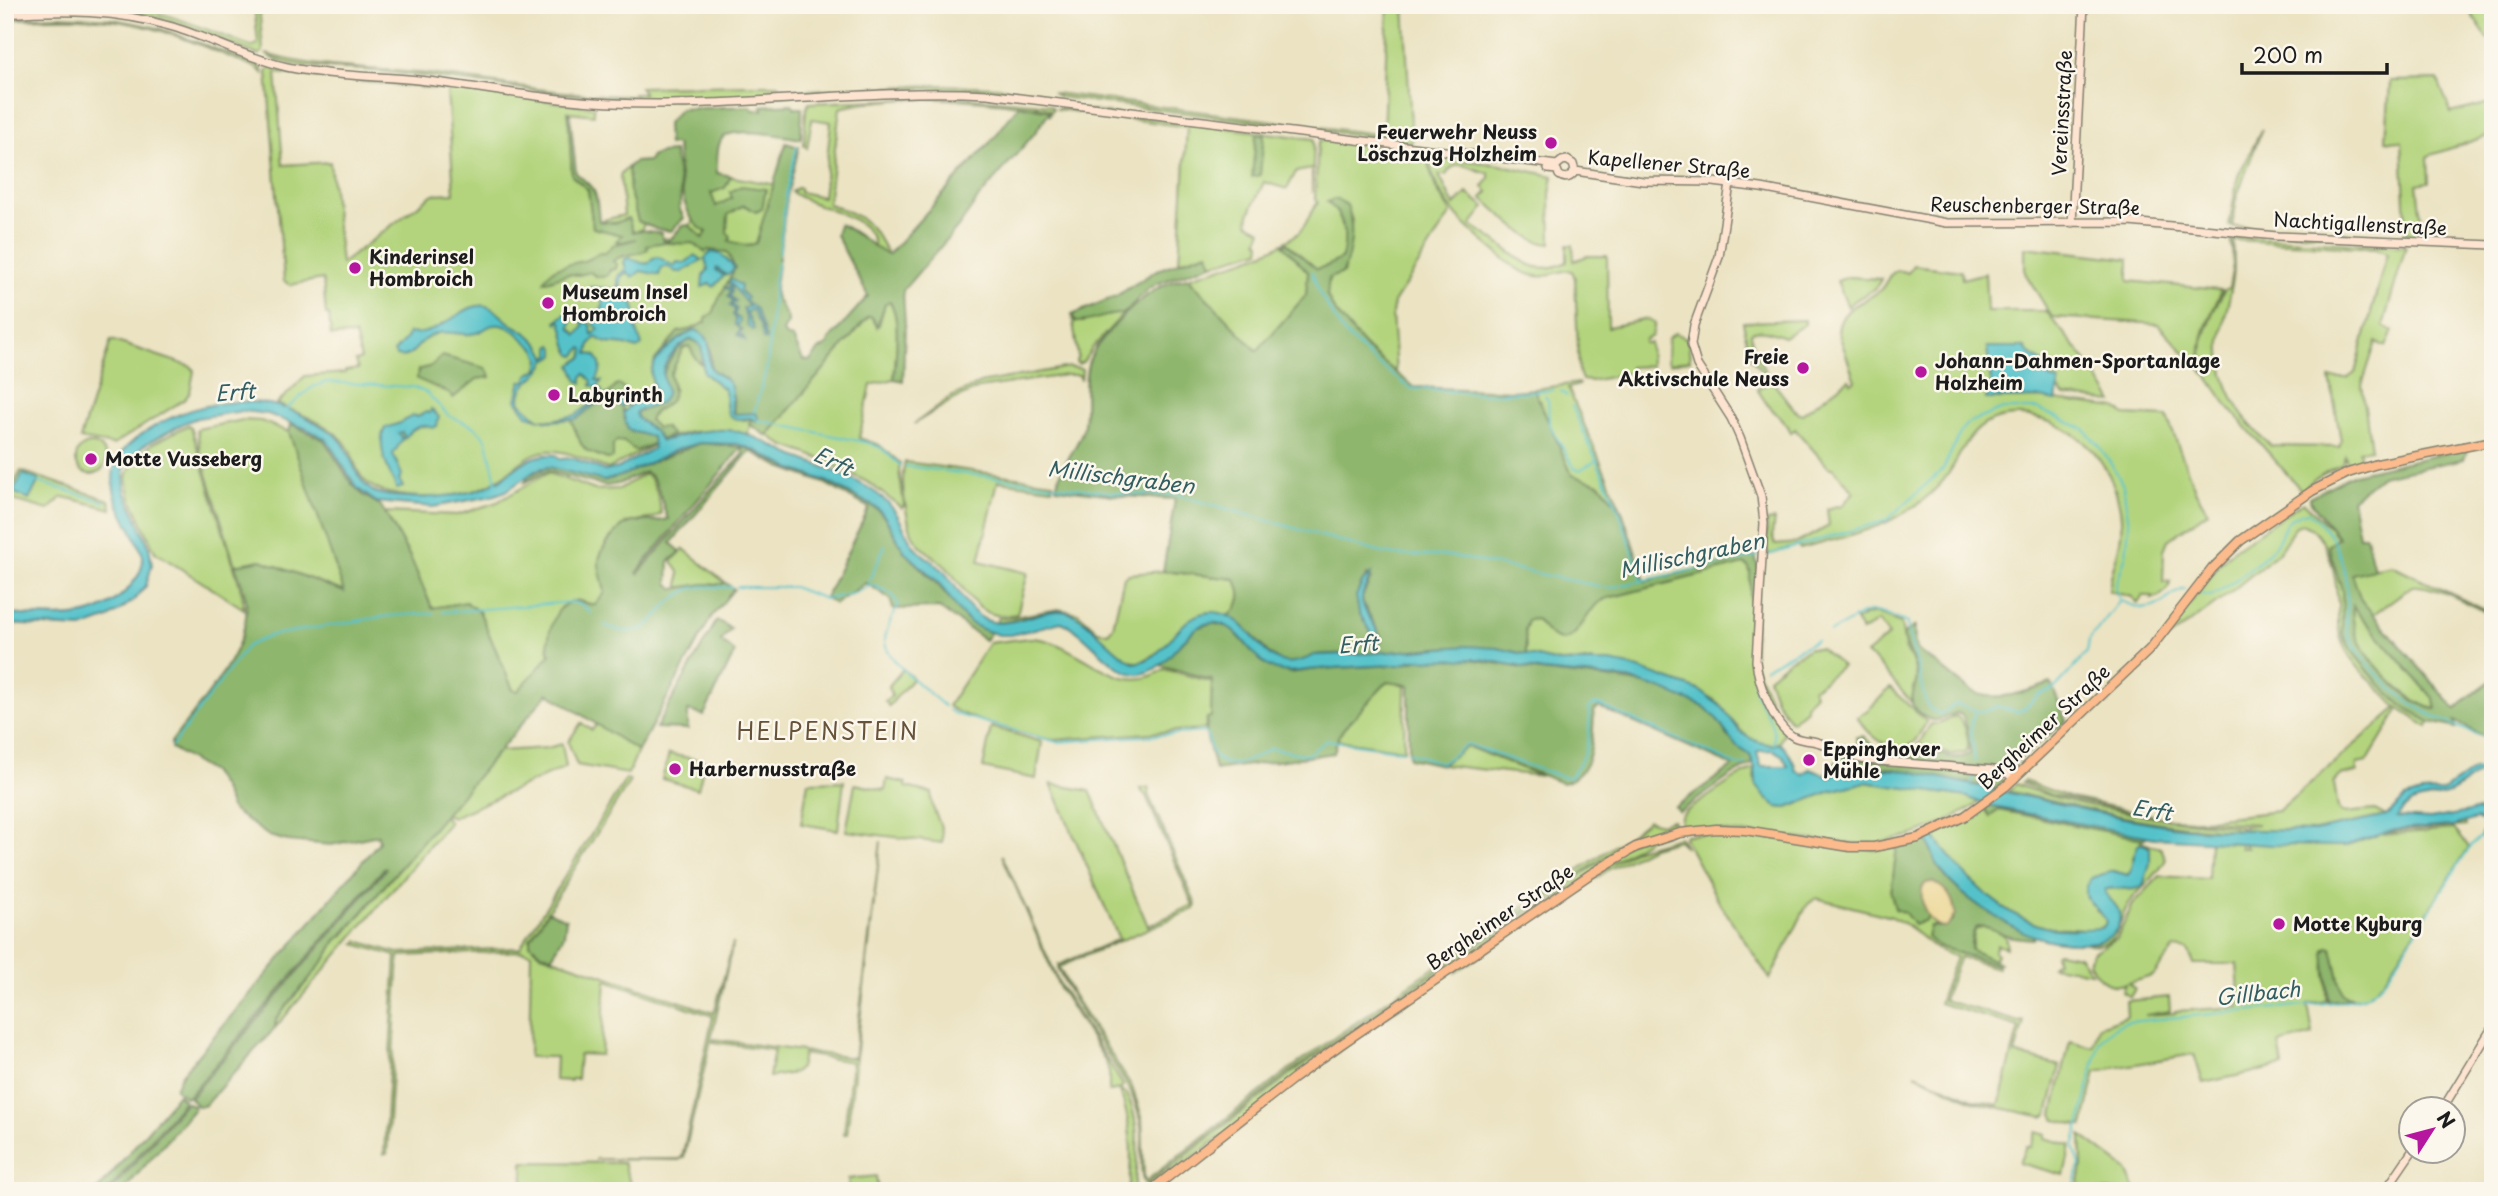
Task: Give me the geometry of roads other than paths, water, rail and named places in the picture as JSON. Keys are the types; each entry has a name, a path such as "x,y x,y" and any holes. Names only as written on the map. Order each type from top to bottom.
{"main road":[{"name":"Vereinsstraße","path":"2072,223 2084,5"},
{"path":"5,14 75,11 116,14 172,27 248,56 290,67 579,101 667,104 927,93 987,94 1557,168"},
{"path":"1569,160 1574,171 1570,177 1565,178 1559,175 1557,168 1562,161 1569,160"},
{"name":"Kapellener Straße","path":"1574,171 1643,181 1730,184 1761,188"},
{"path":"1730,184 1719,257 1694,325 1691,345 1699,368 1735,427 1758,487 1764,513 1756,642 1757,673 1767,703 1790,735 1855,758 1994,770 2014,779"},
{"name":"Reuschenberger Straße","path":"1761,188 1947,223 2129,222 2226,232"},
{"name":"Nachtigallenstraße","path":"2226,232 2324,239 2493,245"},
{"name":"Bergheimer Straße","path":"1150,1191 1340,1045 1589,875 1636,847 1680,833 1717,829 1745,830 1850,847 1888,846 1933,831 1978,807 2014,779 2150,649 2212,569 2240,541 2312,491 2348,473 2388,462 2493,441"},
{"path":"2452,1094 2493,1026"},
{"path":"2385,1191 2403,1164"}],"water":[{"path":"711,252 721,254 734,267 732,272 726,275 717,268 724,276 714,287 710,284 702,287 703,276 708,270 705,258"},
{"path":"695,255 702,260 682,272 676,272 667,266 662,267 659,275 641,271 633,277 627,272 622,276 620,289 629,292 642,345 637,349 606,343 596,337 590,344 588,354 595,355 600,364 596,380 602,381 598,386 602,390 601,394 610,395 625,404 622,407 602,399 576,419 548,421 542,419 552,420 576,415 599,398 596,386 591,386 592,381 585,374 582,383 578,381 571,365 583,357 584,349 575,356 572,355 560,320 557,323 556,321 571,310 573,314 570,328 577,335 584,326 581,319 583,315 591,325 592,335 599,329 594,325 595,317 603,306 602,299 591,292 590,287 618,289 618,276 626,269 626,258 646,264 658,257 674,266 677,262 685,263"},
{"path":"731,279 741,286 740,291 747,298 745,301 756,309 766,340 763,339 753,309 746,312 754,329 748,326 743,308 749,307 732,285 730,296 736,301 732,305 737,309 734,315 740,319 736,325 742,330 738,334 745,340 737,335 740,330 735,324 733,315 735,310 730,306 733,301 728,296 731,290 725,288 731,287"},
{"path":"478,306 490,307 533,338 546,357 550,355 550,347 553,345 555,348 555,355 545,361 520,396 521,403 538,418 527,415 516,400 521,381 526,381 528,375 538,369 540,359 536,349 507,327 493,325 469,334 440,333 427,338 406,356 396,356 394,352 408,333 431,330"},
{"path":"696,330 707,338 711,368 731,387 733,414 756,413 758,418 756,421 751,418 735,419 728,414 725,390 704,373 702,349 691,339 677,349 666,363 663,374 665,398 657,405 636,412 637,418 655,432 661,441 711,430 729,430 755,437 850,478 885,500 894,510 915,547 945,573 971,608 984,619 1004,623 1046,612 1067,612 1083,620 1134,663 1156,654 1190,619 1214,612 1229,616 1271,656 1282,662 1296,662 1314,655 1466,646 1498,648 1559,662 1610,662 1630,666 1699,690 1723,708 1740,732 1758,742 1773,745 1779,743 1790,755 1796,771 1803,774 1810,769 1828,776 1870,768 1910,771 2124,818 2198,829 2315,831 2386,816 2406,798 2421,793 2442,792 2475,769 2493,775 2493,805 2488,794 2491,791 2482,780 2483,776 2477,774 2443,796 2412,803 2397,817 2430,819 2475,811 2486,812 2493,807 2493,838 2480,837 2485,828 2484,823 2476,819 2453,826 2395,830 2344,846 2155,838 1988,806 1967,797 1865,782 1831,791 1787,808 1777,807 1756,785 1755,768 1750,755 1736,746 1705,707 1658,688 1628,679 1543,671 1481,659 1412,660 1400,665 1282,671 1259,659 1232,629 1214,623 1194,630 1170,656 1151,671 1130,673 1110,661 1081,634 1061,622 1011,635 999,635 972,624 960,613 939,583 905,552 877,508 826,481 737,444 699,443 604,481 549,467 538,469 506,491 433,507 376,502 357,488 326,439 268,414 243,411 197,418 144,445 128,461 124,470 125,491 149,546 152,565 146,586 134,600 109,618 82,628 5,624 5,614 54,617 99,610 113,602 132,584 140,572 143,557 116,499 113,478 116,463 127,446 145,432 183,413 224,403 245,402 287,409 339,438 358,475 373,491 399,497 455,495 499,481 518,466 539,456 573,458 605,471 618,468 654,448 652,437 628,430 623,413 631,404 656,394 651,375 653,366 669,347","holes":["1773,750 1783,756 1788,766 1761,766 1757,753"]},
{"path":"1987,347 2024,347 2043,363 2049,378 2059,382 2056,401 2040,398 1986,399 1991,382"},
{"path":"431,409 439,417 437,426 417,427 405,438 402,432 399,433 403,439 393,454 402,475 399,480 403,487 397,489 387,468 382,435 385,428 414,415 417,417 426,412 430,413"},
{"path":"23,474 39,480 29,500 13,492"},
{"path":"1371,574 1362,601 1380,637 1381,642 1373,648 1374,637 1359,613 1356,596 1363,581"},
{"path":"1933,835 1968,877 1997,903 2029,921 2053,928 2101,928 2106,920 2089,901 2086,892 2091,878 2113,871 2128,875 2139,844 2144,843 2150,848 2150,863 2143,886 2105,890 2120,916 2113,934 2093,942 2067,943 2034,936 2009,925 1968,898 1939,867 1927,837"}],"waterway":[{"name":"Millischgraben","path":"779,255 786,195 797,146"},
{"name":"Millischgraben","path":"754,412 767,367 778,261"},
{"path":"1312,272 1320,294 1343,332 1373,360 1410,388 1486,394 1554,390"},
{"path":"285,410 311,388 326,382 413,387 427,393 449,416 475,427 482,434 487,441 496,482"},
{"path":"1561,391 1567,396"},
{"path":"1545,396 1548,400 1549,424 1575,469 1580,470 1597,460"},
{"path":"1572,406 1618,508 1642,580"},
{"name":"Millischgraben","path":"1764,556 1887,520 1943,469 1962,429 1968,423 2003,409 2038,409 2084,429 2100,447 2123,486 2129,524 2126,555 2115,588 2120,601"},
{"name":"Millischgraben","path":"757,420 869,443 881,448 900,465"},
{"name":"Millischgraben","path":"905,466 1125,494 1178,495 1379,552 1453,556 1608,588 1758,556"},
{"path":"38,482 105,502"},
{"path":"2201,594 2211,596 2260,561 2277,543 2287,522 2307,512 2325,528 2337,549 2345,573 2348,635 2366,661 2408,701 2439,719 2493,741"},
{"path":"867,585 885,545"},
{"path":"737,587 793,587 825,599 852,594 872,585 892,594 898,604 886,631 887,649 900,667 944,706"},
{"path":"605,625 633,631 643,628 676,597 688,590 732,587"},
{"path":"2121,601 2141,608 2151,608 2185,589"},
{"path":"443,612 573,602 591,613"},
{"path":"1830,632 1867,612 1893,617 1907,623 1924,697 1931,710 1941,714 1956,704 1977,711 1987,711 1996,706 2017,712 2038,695 2055,688 2087,652 2089,640 2119,602"},
{"path":"172,746 247,646 272,635 387,616 433,613"},
{"path":"1765,668 1816,640"},
{"path":"1754,673 1755,690 1771,723 1774,744"},
{"path":"1408,752 1442,763 1467,744 1562,777 1570,777 1587,745 1589,709 1592,705 1599,705 1740,766 1745,765"},
{"path":"949,710 955,714 1057,742 1204,732 1212,752 1218,759 1233,764 1249,760 1270,748 1307,755 1327,740 1403,751"},
{"path":"1975,713 1971,730 1975,762"},
{"path":"1972,783 1974,774"},
{"name":"Gillbach","path":"2073,1191 2080,1164 2074,1147 2099,1043 2108,1032 2128,1022 2328,1003 2356,999 2371,993 2390,973 2469,848 2481,836"}],"place":[{"name":"Feuerwehr Neuss Löschzug Holzheim","path":"1551,143"},
{"name":"Kinderinsel Hombroich","path":"355,268"},
{"name":"Museum Insel Hombroich","path":"548,303"},
{"name":"Freie Aktivschule Neuss","path":"1803,368"},
{"name":"Johann-Dahmen-Sportanlage Holzheim","path":"1921,372"},
{"name":"Labyrinth","path":"554,395"},
{"name":"Motte Vusseberg","path":"91,459"},
{"name":"Eppinghover Mühle","path":"1809,760"},
{"name":"Harbernusstraße","path":"675,769"},
{"name":"Motte Kyburg","path":"2279,924"}],"district":[{"name":"HELPENSTEIN","path":"828,732"}],"water label":[{"name":"Erft","path":"235,393"},
{"name":"Erft","path":"833,462"},
{"name":"Erft","path":"1358,645"},
{"name":"Erft","path":"2152,811"}]}
